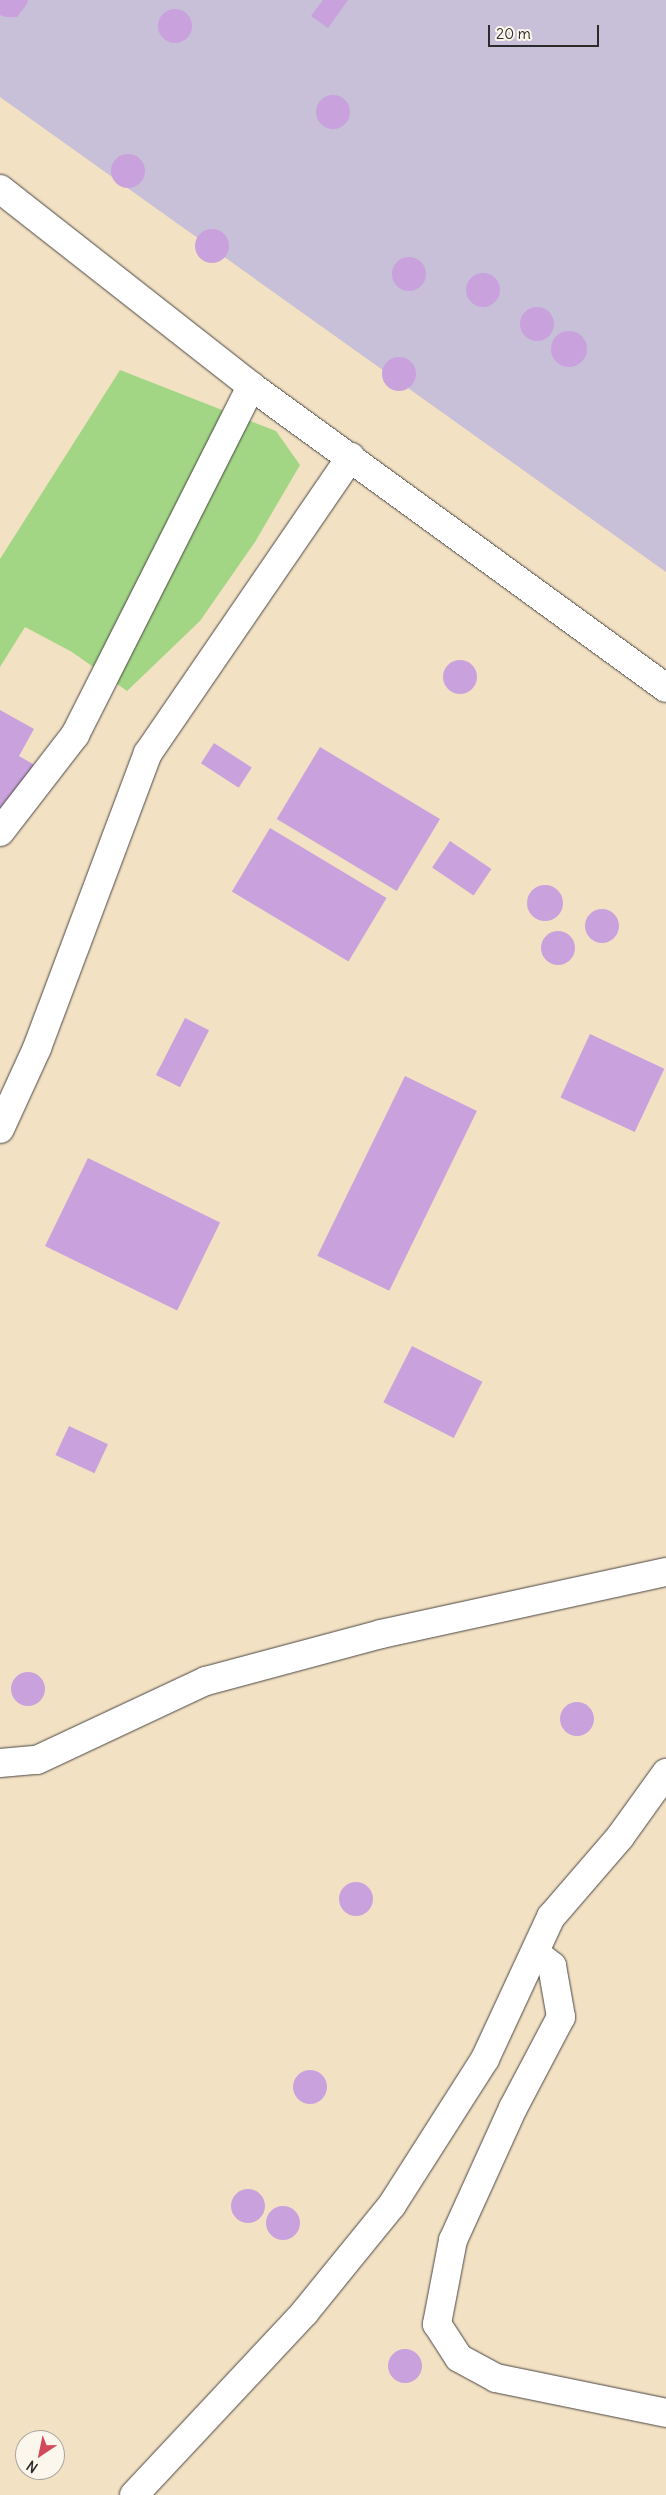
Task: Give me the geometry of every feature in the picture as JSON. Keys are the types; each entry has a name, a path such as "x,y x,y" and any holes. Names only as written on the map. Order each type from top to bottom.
{"street":[{"path":"0,189 252,386 666,688"},
{"path":"0,832 76,735 252,386"},
{"path":"0,1129 37,1048 148,753 351,457"},
{"path":"0,1763 37,1760 206,1681 381,1634 666,1572"},
{"path":"134,2495 305,2312 392,2205 485,2059 538,1955 552,1917 620,1837 666,1773"},
{"path":"538,1955 552,1966 561,2017 513,2108 454,2240 437,2324 459,2358 496,2378 666,2413"}],"shaded area":[{"path":"0,0 666,0 666,572 0,97"}],"green space":[{"path":"120,370 276,431 300,465 255,542 200,621 127,691 72,652 25,627 0,667 0,559"}],"building":[{"path":"0,0 28,0 17,17 6,17 0,15"},
{"path":"323,0 348,0 328,28 311,16"},
{"path":"175,9 182,10 187,14 191,19 191,33 187,38 182,42 175,43 168,42 163,38 159,33 158,26 159,19 163,14 168,10"},
{"path":"333,95 340,96 345,100 349,105 349,119 345,124 340,128 333,129 326,128 321,124 317,119 316,112 317,105 321,100 326,96"},
{"path":"128,154 135,155 140,159 144,164 144,178 140,183 135,187 128,188 121,187 116,183 112,178 111,171 112,164 116,159 121,155"},
{"path":"212,229 219,230 224,234 228,239 228,253 224,258 219,262 212,263 205,262 200,258 196,253 195,246 196,239 200,234 205,230"},
{"path":"409,257 416,258 421,262 425,267 425,281 421,286 416,290 409,291 402,290 397,286 393,281 392,274 393,267 397,262 402,258"},
{"path":"483,273 490,274 495,278 499,283 499,297 495,302 490,306 483,307 476,306 471,302 467,297 466,290 467,283 471,278 476,274"},
{"path":"537,307 544,308 549,312 553,317 553,331 549,336 544,340 537,341 530,340 525,336 521,331 520,324 521,317 525,312 530,308"},
{"path":"569,331 581,337 587,349 581,361 569,367 557,361 551,349 557,337"},
{"path":"399,357 406,358 411,362 415,367 415,381 411,386 406,390 399,391 392,390 387,386 383,381 382,374 383,367 387,362 392,358"},
{"path":"460,660 467,661 472,665 476,670 476,684 472,689 467,693 460,694 453,693 448,689 444,684 443,677 444,670 448,665 453,661"},
{"path":"0,710 34,729 19,756 45,771 0,832"},
{"path":"214,743 252,768 239,788 201,763"},
{"path":"320,747 440,819 397,891 277,819"},
{"path":"270,828 387,898 348,961 232,891"},
{"path":"450,841 491,869 474,895 432,868"},
{"path":"545,885 557,891 563,903 557,915 545,921 533,915 527,903 533,891"},
{"path":"602,909 609,910 614,914 618,919 618,933 614,938 609,942 602,943 595,942 590,938 586,933 585,926 586,919 590,914 595,910"},
{"path":"558,931 565,932 570,936 574,941 574,955 570,960 565,964 558,965 551,964 546,960 542,955 541,948 542,941 546,936 551,932"},
{"path":"185,1018 209,1030 180,1087 156,1075"},
{"path":"590,1034 664,1069 635,1132 560,1097"},
{"path":"405,1076 477,1111 389,1291 317,1256"},
{"path":"88,1158 220,1222 177,1311 45,1246"},
{"path":"412,1346 482,1382 454,1438 383,1402"},
{"path":"69,1426 108,1444 94,1473 55,1455"},
{"path":"28,1672 35,1673 40,1677 44,1682 44,1696 40,1701 35,1705 28,1706 21,1705 16,1701 12,1696 11,1689 12,1682 16,1677 21,1673"},
{"path":"577,1702 584,1703 589,1707 593,1712 593,1726 589,1731 584,1735 577,1736 570,1735 565,1731 561,1726 560,1719 561,1712 565,1707 570,1703"},
{"path":"356,1882 363,1883 368,1887 372,1892 372,1906 368,1911 363,1915 356,1916 349,1915 344,1911 340,1906 339,1899 340,1892 344,1887 349,1883"},
{"path":"310,2070 317,2071 322,2075 326,2080 326,2094 322,2099 317,2103 310,2104 303,2103 298,2099 294,2094 293,2087 294,2080 298,2075 303,2071"},
{"path":"248,2189 255,2190 260,2194 264,2199 264,2213 260,2218 255,2222 248,2223 241,2222 236,2218 232,2213 231,2206 232,2199 236,2194 241,2190"},
{"path":"283,2206 290,2207 295,2211 299,2216 299,2230 295,2235 290,2239 283,2240 276,2239 271,2235 267,2230 266,2223 267,2216 271,2211 276,2207"},
{"path":"405,2349 412,2350 417,2354 421,2359 421,2373 417,2378 412,2382 405,2383 398,2382 393,2378 389,2373 388,2366 389,2359 393,2354 398,2350"}]}
